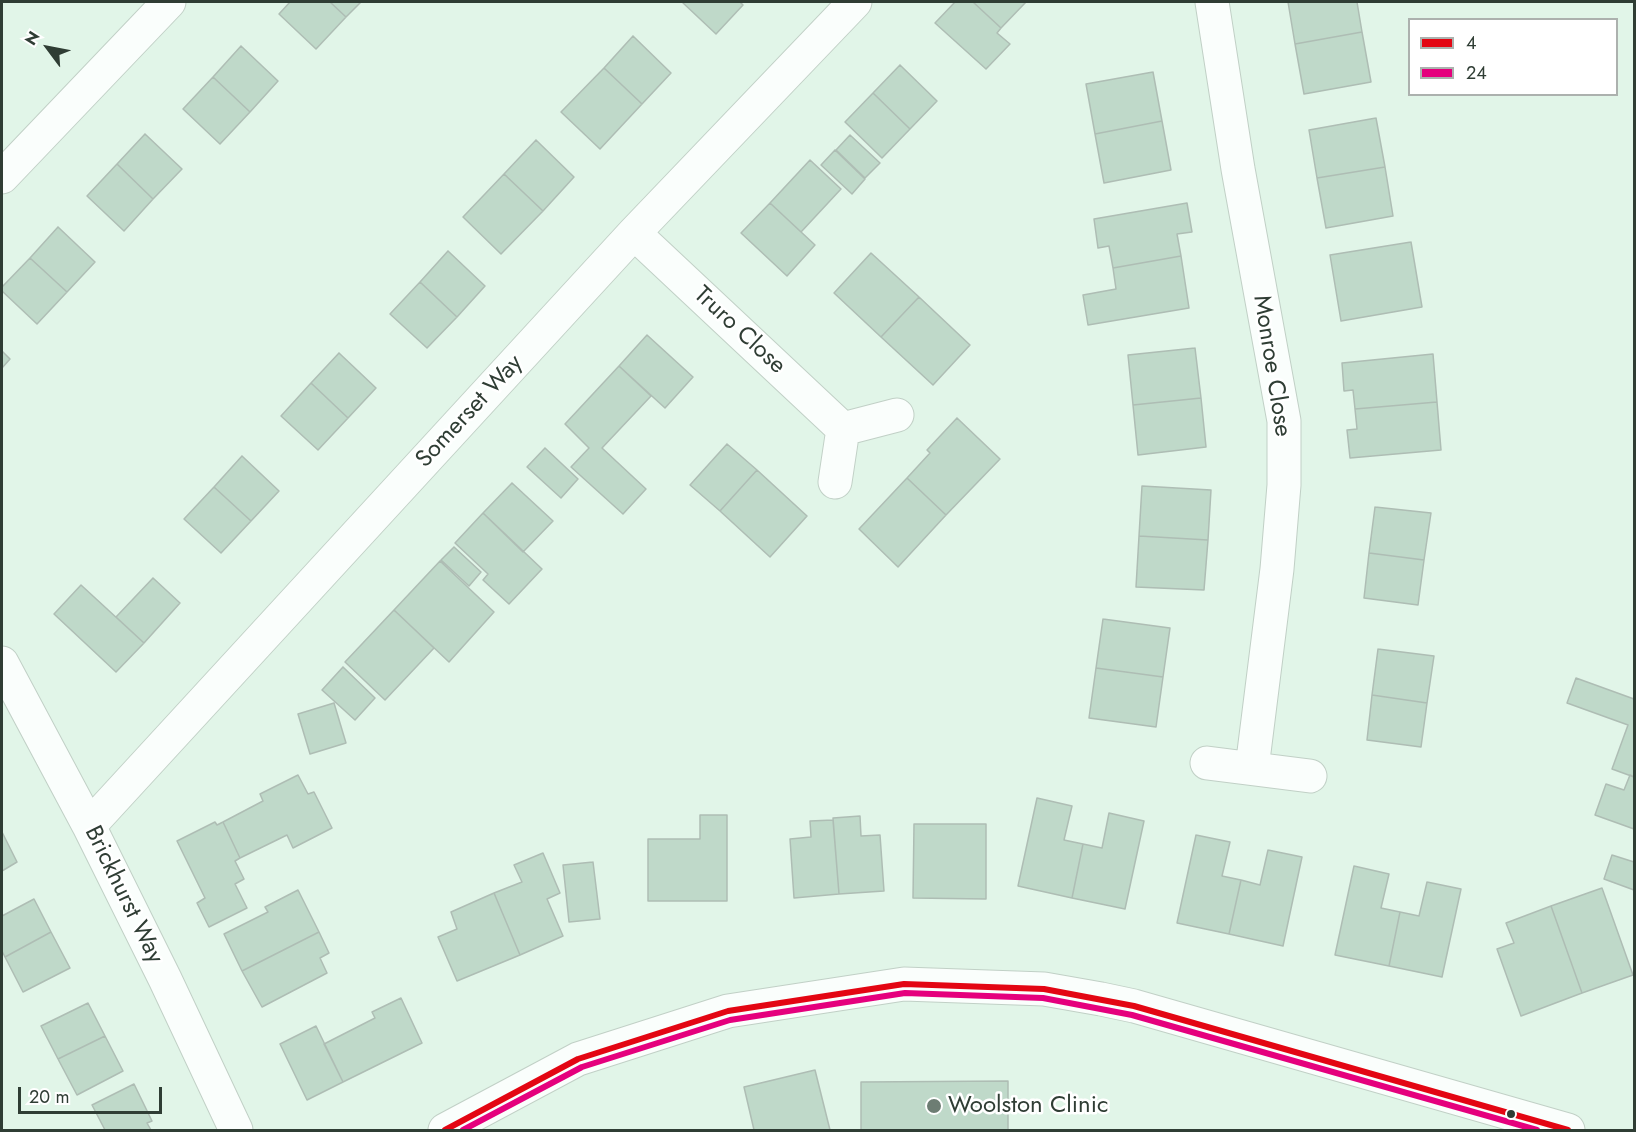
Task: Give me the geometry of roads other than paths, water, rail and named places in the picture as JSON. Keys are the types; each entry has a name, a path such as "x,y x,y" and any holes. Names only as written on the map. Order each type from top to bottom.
{"street":[{"path":"2,177 169,2"},
{"name":"Somerset Way","path":"89,826 634,233 855,2"},
{"name":"Monroe Close","path":"1212,2 1238,169 1284,421 1284,485 1277,569 1252,768"},
{"name":"Truro Close","path":"634,233 843,429"},
{"path":"835,482 843,429 897,415"},
{"name":"Brickhurst Way","path":"2,663 89,826 165,979 236,1131"},
{"path":"1207,763 1310,776"},
{"path":"457,1128 578,1059 728,1011 904,984 1044,989 1134,1006 1568,1131"}],"place":[{"name":"Woolston Clinic","path":"934,1106"}]}
